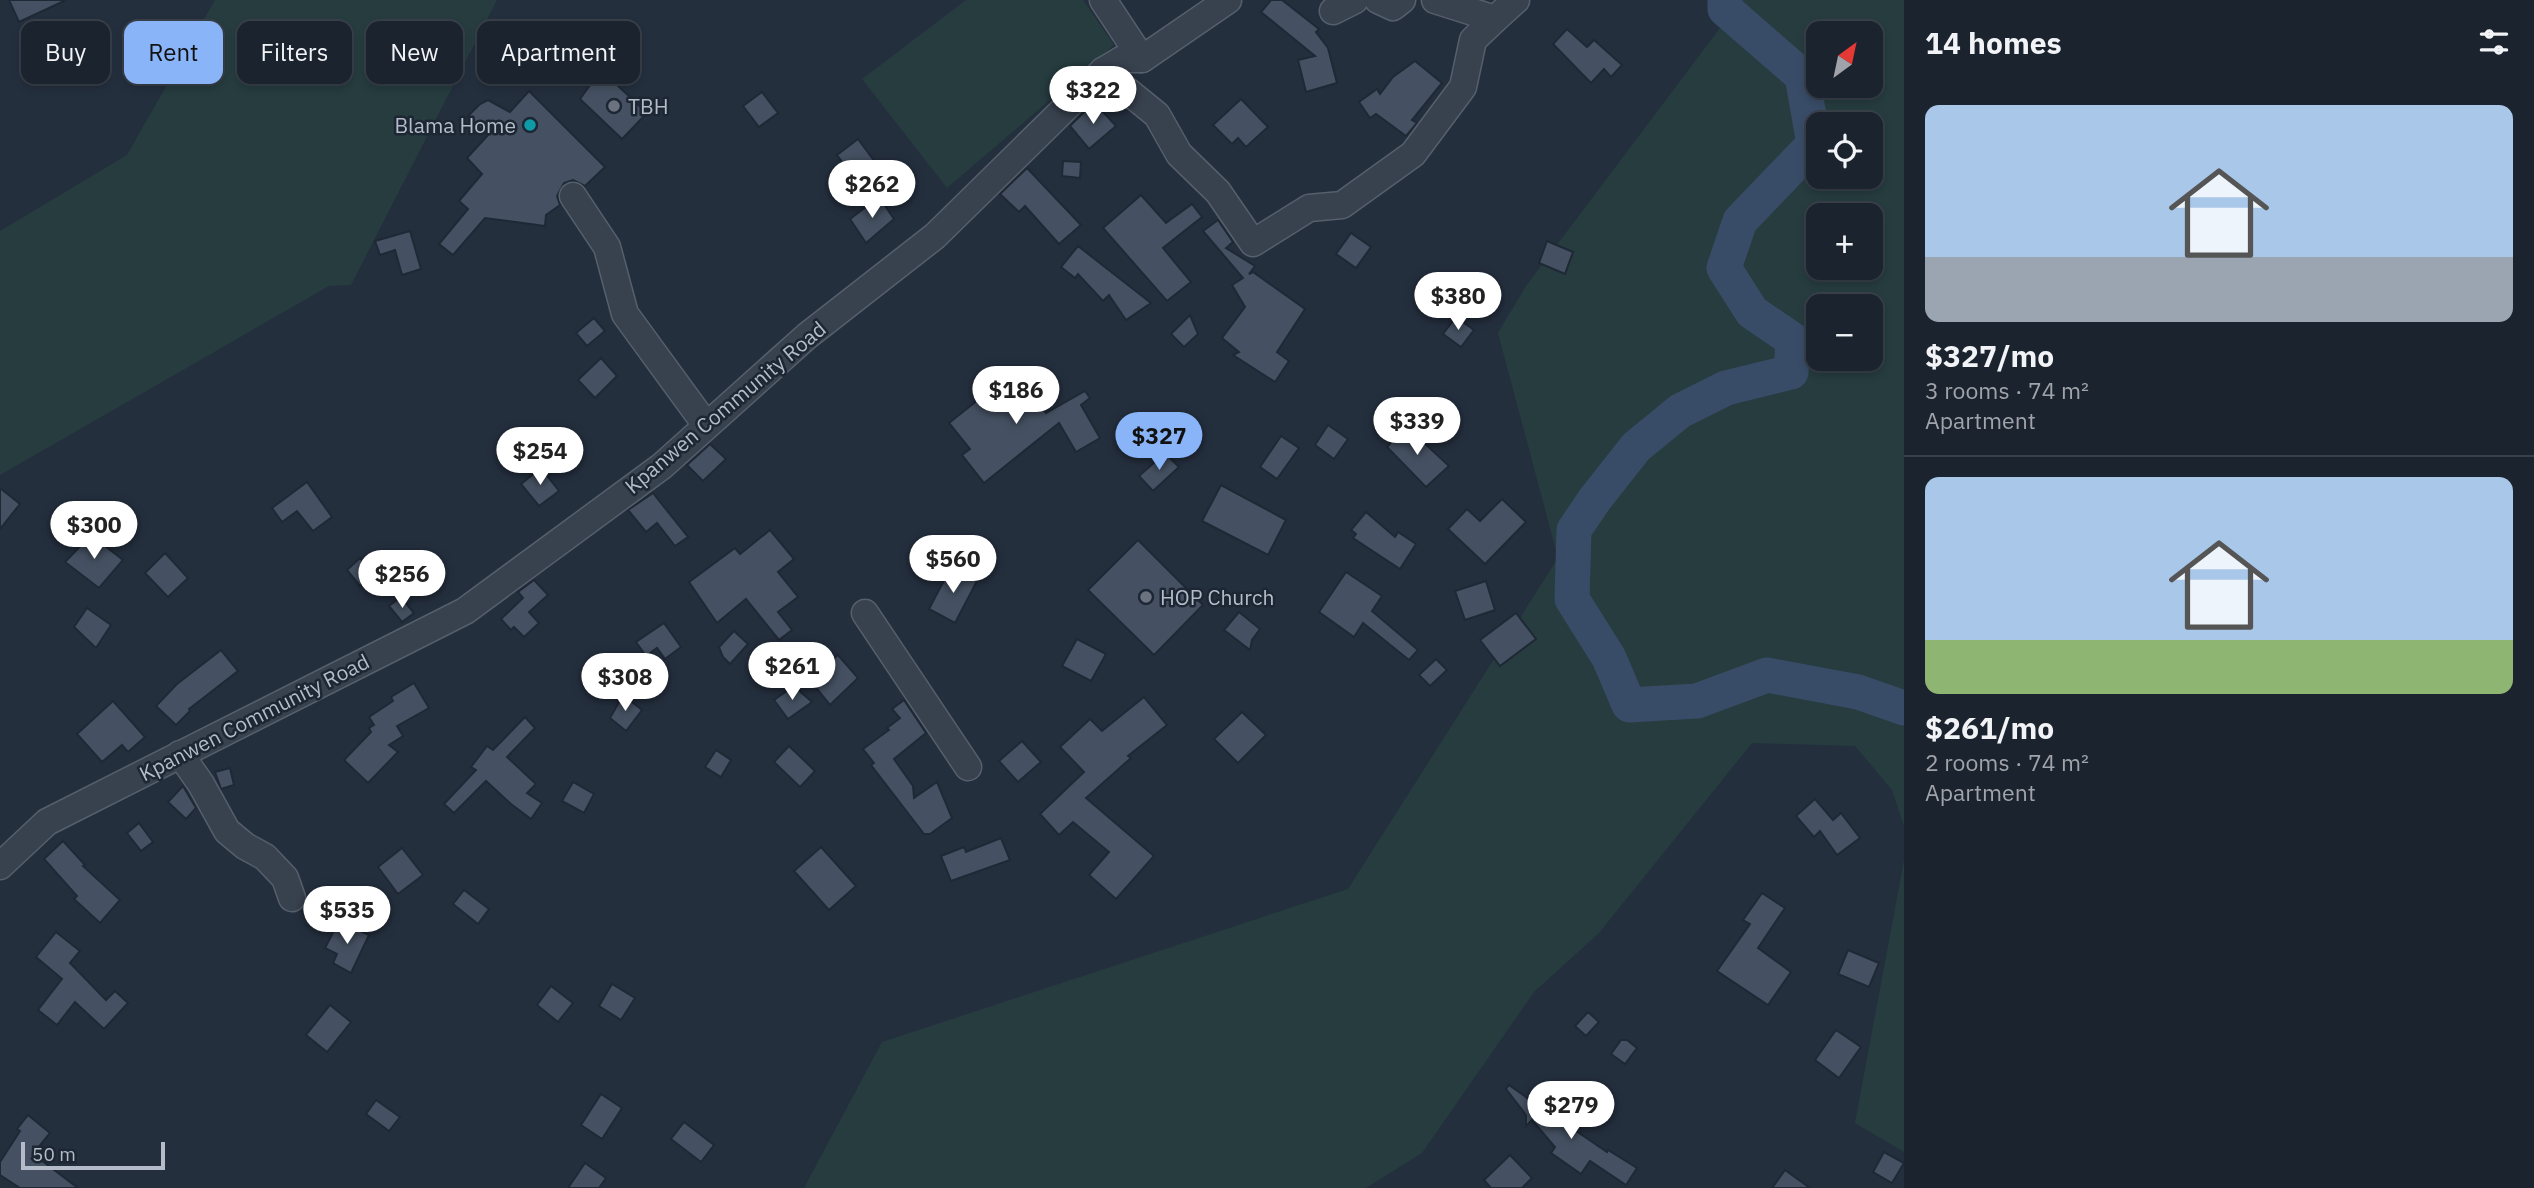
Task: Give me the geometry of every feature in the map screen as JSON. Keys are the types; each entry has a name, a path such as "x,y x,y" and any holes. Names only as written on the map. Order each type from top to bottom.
{"street":[{"path":"1103,0 1142,59"},
{"name":"Kpanwen Community Road","path":"0,866 47,821 466,611 662,466 807,336 935,236 1102,71 1123,59 1142,59 1228,0"},
{"path":"1378,0 1393,7 1402,0"},
{"path":"1435,0 1495,19"},
{"path":"1102,71 1157,115 1179,154 1218,192 1253,243 1309,208 1342,205 1413,154 1463,87 1473,40 1516,0"},
{"path":"573,197 607,247 625,314 706,425"},
{"path":"865,613 968,767"},
{"path":"180,754 201,784 227,831 245,846 265,857 285,878 292,898"}],"green space":[{"path":"215,0 497,0 486,21 477,21 477,39 463,66 463,21 366,21 366,84 454,84 351,285 329,286 0,475 0,231 127,155 167,84 223,84 223,21 203,21"},
{"path":"966,0 1083,0 1114,45 947,188 862,79"},
{"path":"1741,0 1904,0 1904,826 1892,790 1855,746 1752,743 1599,933 1534,992 1422,1153 1366,1188 804,1188 882,1042 1348,889 1558,558 1498,333 1526,286"},
{"path":"1904,860 1904,1152 1855,1123"}],"building":[{"path":"9,0 66,0 21,21 19,22"},
{"path":"1271,0 1282,0 1319,29 1316,32 1328,48 1337,83 1306,92 1298,60 1315,56 1261,12"},
{"path":"1567,29 1587,47 1594,40 1622,65 1611,77 1604,69 1591,83 1553,44"},
{"path":"1415,61 1442,83 1412,120 1417,123 1406,136 1376,114 1370,118 1359,102 1377,89 1380,94 1393,77"},
{"name":"TBH","path":"591,84 616,84 647,113 622,139 580,99"},
{"name":"Blama Home","path":"529,91 605,167 585,186 573,180 564,183 557,196 560,205 546,215 545,226 485,218 453,255 439,244 468,209 459,201 482,174 467,158 488,135 467,117 488,100 510,112"},
{"path":"762,92 778,113 759,127 743,106"},
{"path":"1241,99 1268,127 1246,147 1238,138 1232,144 1213,125"},
{"path":"1094,102 1116,126 1089,149 1070,126"},
{"path":"858,139 875,162 854,178 837,155"},
{"path":"1063,161 1081,162 1080,178 1062,176"},
{"path":"1027,168 1081,225 1059,244 1025,206 1019,212 1000,194"},
{"path":"1141,195 1166,223 1192,204 1202,217 1163,248 1191,282 1167,301 1103,228"},
{"path":"879,197 894,219 866,243 850,219"},
{"path":"1218,220 1233,242 1226,248 1255,266 1249,274 1253,272 1305,309 1277,352 1289,361 1275,382 1233,355 1239,352 1222,338 1245,307 1232,285 1243,278 1203,231"},
{"path":"410,231 421,269 402,275 395,250 380,255 375,241"},
{"path":"1351,233 1371,247 1356,268 1336,254"},
{"path":"1547,241 1573,252 1565,274 1539,263"},
{"path":"1078,246 1151,303 1126,320 1109,295 1103,301 1078,274 1075,278 1061,267"},
{"path":"1190,315 1198,334 1184,347 1171,334"},
{"path":"1456,317 1474,330 1461,347 1443,334"},
{"path":"594,318 605,331 587,346 576,333"},
{"path":"601,358 617,376 595,398 578,380"},
{"path":"1013,372 1046,413 1085,391 1090,398 1081,405 1100,438 1076,452 1059,423 984,483 962,455 970,449 949,423"},
{"path":"1328,425 1348,439 1334,459 1315,445"},
{"path":"1406,426 1449,466 1426,487 1387,447"},
{"path":"1281,436 1299,448 1277,479 1260,467"},
{"path":"710,444 726,459 703,481 687,465"},
{"path":"1165,453 1179,467 1153,491 1139,476"},
{"path":"541,468 559,491 539,506 521,484"},
{"path":"307,482 332,517 313,531 297,511 282,522 272,508"},
{"path":"1221,485 1286,520 1268,555 1202,521"},
{"path":"0,488 20,504 0,529"},
{"path":"653,493 688,537 675,546 657,523 646,532 628,510"},
{"path":"1502,499 1526,522 1485,564 1448,529 1467,509 1480,521"},
{"path":"1366,512 1395,537 1398,532 1416,544 1400,569 1353,538 1356,534 1351,530"},
{"path":"770,530 794,559 778,572 798,597 778,612 792,630 779,640 746,599 717,623 689,582 735,548 740,554"},
{"path":"91,535 123,560 99,588 65,562"},
{"name":"HOP Church","path":"1138,540 1203,605 1154,655 1088,590"},
{"path":"165,553 188,578 168,597 145,573"},
{"path":"360,558 374,574 360,586 347,570"},
{"path":"411,563 424,577 407,593 394,579"},
{"path":"951,567 977,581 955,623 929,609"},
{"path":"1346,572 1382,596 1372,611 1418,650 1409,660 1363,623 1354,637 1319,612"},
{"path":"534,580 548,595 529,612 539,623 524,637 514,627 511,630 501,619 523,598 518,592"},
{"path":"1486,581 1495,610 1465,620 1455,591"},
{"path":"401,597 414,613 402,622 389,606"},
{"path":"87,608 111,625 96,648 74,627"},
{"path":"1239,612 1260,629 1252,640 1250,650 1224,630"},
{"path":"1516,613 1536,639 1500,666 1480,640"},
{"path":"664,623 681,647 665,659 657,648 646,656 636,642"},
{"path":"734,631 748,644 730,664 719,647"},
{"path":"1077,639 1106,654 1091,681 1062,666"},
{"path":"221,650 238,671 189,709 176,725 156,706 177,684"},
{"path":"838,655 858,678 830,705 809,679"},
{"path":"1436,659 1447,670 1430,686 1419,675"},
{"path":"414,683 429,708 397,726 403,736 389,745 398,752 368,783 344,760 371,732 369,728 374,725 369,717 393,701 391,697"},
{"path":"794,686 812,702 788,719 774,700"},
{"path":"623,695 642,710 626,731 610,718"},
{"path":"1144,697 1167,725 1128,756 1131,758 1086,798 1154,856 1116,899 1089,875 1109,852 1073,822 1059,835 1040,814 1084,772 1060,747 1090,719 1102,731"},
{"path":"904,700 926,733 894,759 913,786 914,798 937,782 952,818 930,834 924,834 871,765 874,763 863,749 889,730 887,728 900,718 892,709"},
{"path":"113,701 145,737 128,752 122,745 102,762 77,734"},
{"path":"1242,712 1266,735 1238,763 1214,739"},
{"path":"525,717 535,728 507,757 536,784 527,793 542,803 531,819 486,781 454,813 444,804 476,770 471,767 487,746 493,750"},
{"path":"1022,741 1041,762 1018,782 999,761"},
{"path":"789,746 815,771 800,787 774,762"},
{"path":"716,750 731,760 721,777 705,767"},
{"path":"230,768 234,785 221,789 215,772"},
{"path":"573,782 594,794 584,813 562,801"},
{"path":"183,786 196,808 186,819 168,802"},
{"path":"1815,799 1833,820 1841,813 1860,838 1837,855 1820,831 1814,837 1796,816"},
{"path":"139,823 153,842 141,851 127,833"},
{"path":"1001,838 1010,860 951,881 941,856 964,847 966,852"},
{"path":"63,841 85,865 83,866 120,900 100,923 74,899 77,896 44,859"},
{"path":"821,847 856,886 829,910 794,871"},
{"path":"402,848 423,875 398,894 378,867"},
{"path":"464,890 489,909 478,924 453,904"},
{"path":"316,891 328,905 310,920 301,910 307,898"},
{"path":"1762,893 1785,908 1758,948 1791,972 1768,1005 1717,971 1750,924 1743,920"},
{"path":"339,921 369,935 351,973 333,963 337,954 325,948"},
{"path":"56,932 80,951 70,963 106,1000 115,991 128,1003 104,1029 75,1002 57,1025 38,1010 62,979 36,957"},
{"path":"1848,950 1879,963 1869,987 1838,974"},
{"path":"612,984 635,998 621,1020 599,1006"},
{"path":"551,986 573,1003 558,1022 537,1005"},
{"path":"330,1005 351,1022 327,1052 306,1035"},
{"path":"1588,1012 1599,1022 1586,1036 1575,1026"},
{"path":"1836,1030 1861,1047 1839,1078 1815,1060"},
{"path":"1621,1040 1627,1040 1637,1048 1625,1064 1611,1054"},
{"path":"1509,1085 1530,1100 1537,1094 1548,1106 1544,1109 1607,1152 1608,1150 1637,1168 1626,1185 1590,1161 1581,1174 1551,1153 1555,1147 1532,1120 1526,1126 1526,1115 1506,1089"},
{"path":"601,1094 622,1108 602,1139 581,1125"},
{"path":"376,1100 400,1117 389,1131 366,1114"},
{"path":"28,1115 50,1133 33,1154 78,1188 20,1188 0,1175 0,1162 20,1131 17,1129"},
{"path":"684,1122 714,1145 701,1162 671,1139"},
{"path":"1884,1152 1904,1163 1892,1183 1873,1172"},
{"path":"1510,1155 1532,1178 1522,1188 1491,1188 1484,1180"},
{"path":"585,1163 606,1178 599,1188 568,1188"},
{"path":"1785,1170 1810,1188 1772,1188"}],"waterway":[{"path":"1725,0 1725,9 1802,76 1814,144 1740,221 1724,268 1752,312 1793,340 1791,372 1726,388 1680,411 1636,447 1574,530 1572,599 1609,658 1629,705 1697,701 1767,675 1858,692 1904,708"}],"place":[{"name":"TBH","path":"614,106"},
{"name":"Blama Home","path":"530,125"},
{"name":"HOP Church","path":"1146,597"}]}
